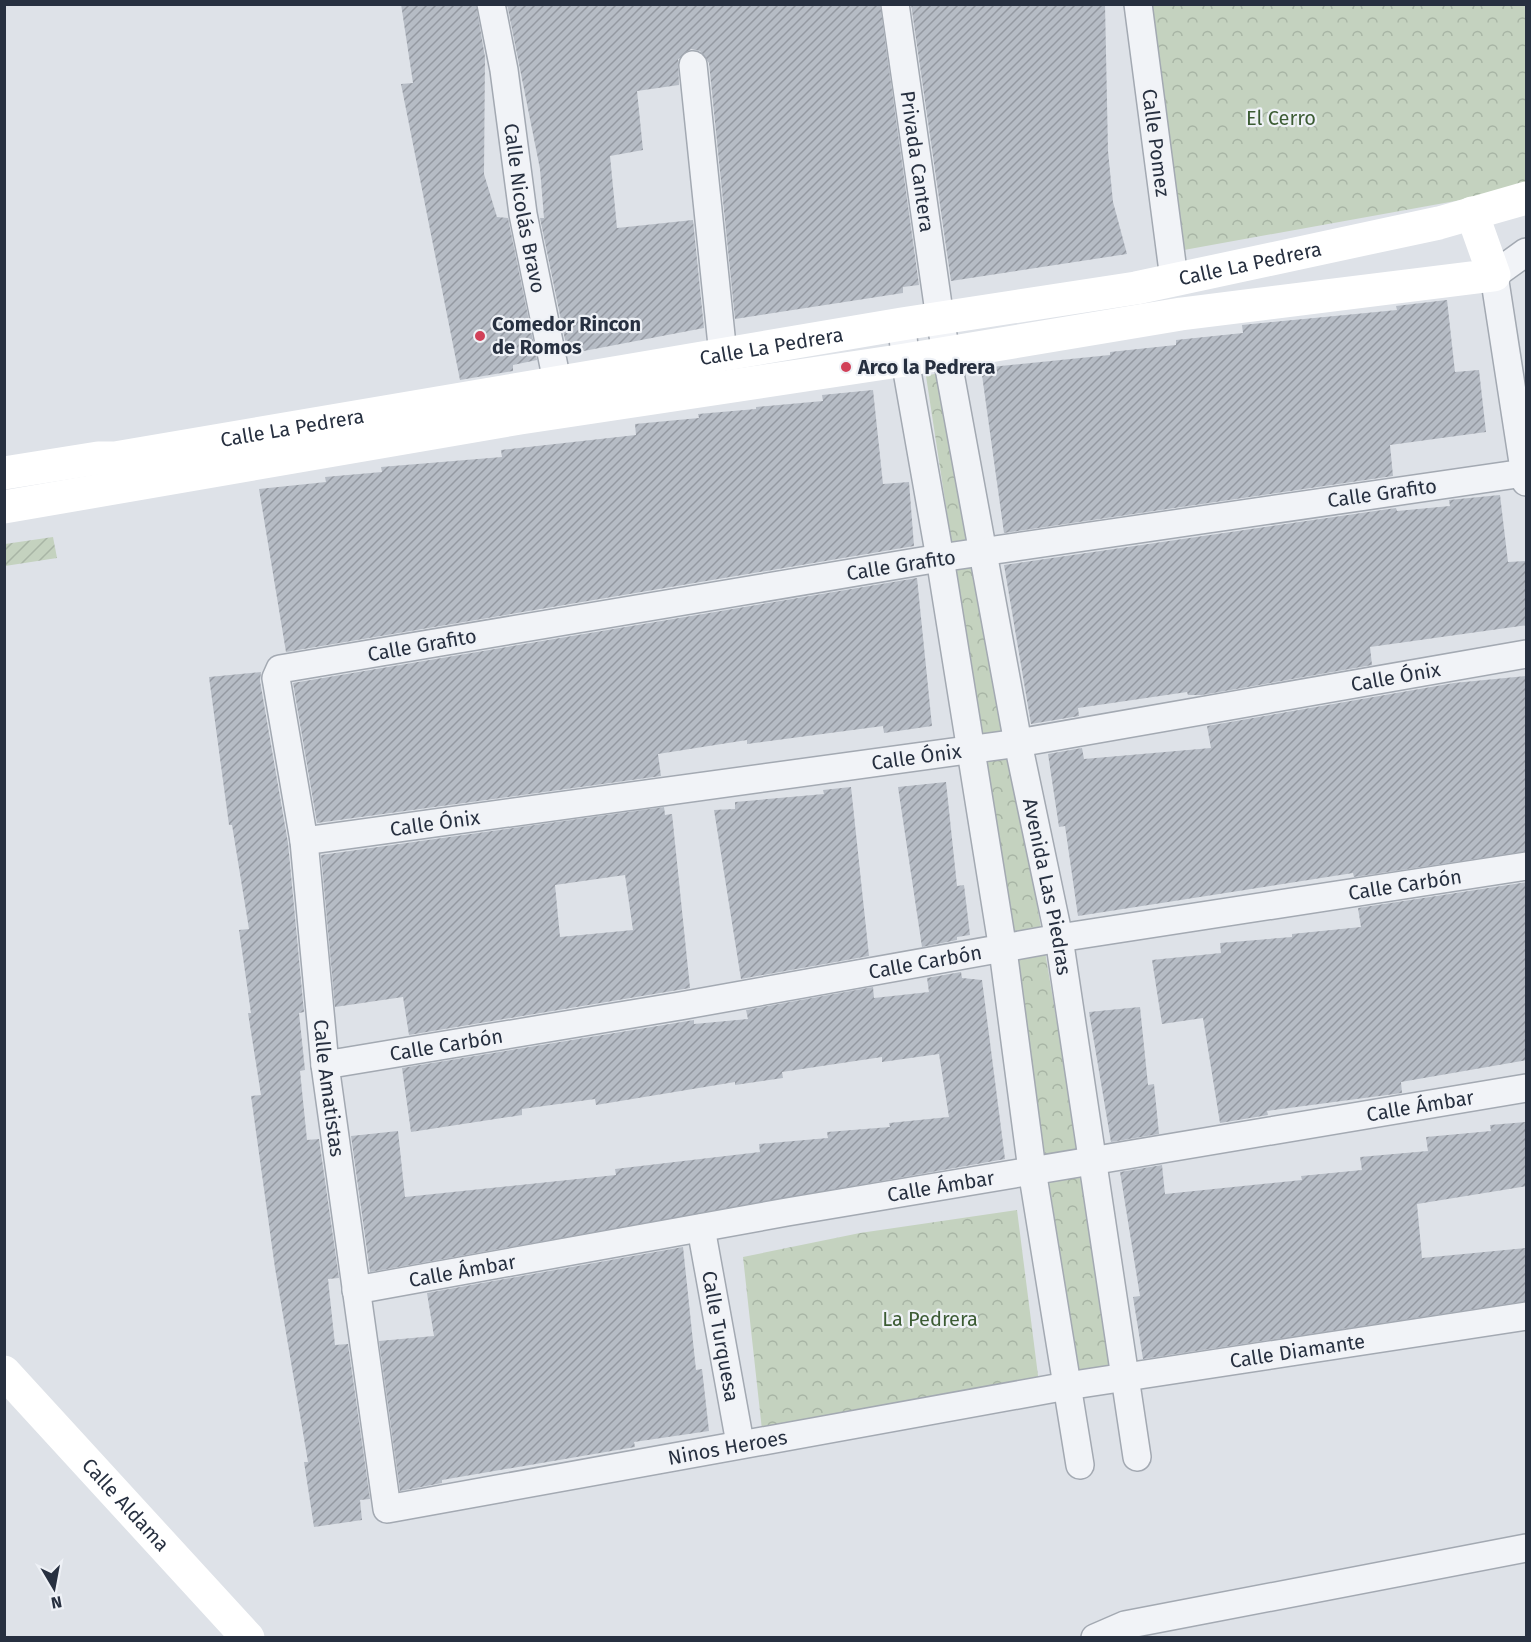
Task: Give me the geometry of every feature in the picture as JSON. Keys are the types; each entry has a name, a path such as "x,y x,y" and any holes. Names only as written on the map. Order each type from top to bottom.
{"main road":[{"name":"Calle La Pedrera","path":"4,507 69,497 560,397 723,355 1173,279 1472,213 1527,198"},
{"path":"1472,213 1494,275"},
{"name":"Calle La Pedrera","path":"4,473 560,397 905,360 1181,314 1494,275"},
{"path":"66,463 69,497"},
{"name":"Calle Aldama","path":"4,1372 248,1638"}],"street":[{"name":"Calle Nicolás Bravo","path":"491,4 504,70 523,214 560,397"},
{"name":"Privada Cantera","path":"895,4 940,319"},
{"name":"Calle Pomez","path":"1138,4 1173,279"},
{"path":"693,66 723,355"},
{"path":"1525,478 1494,275 1527,252"},
{"name":"Avenida Las Piedras","path":"940,319 1018,743 1059,938 1137,1457"},
{"path":"902,324 905,360 940,558 1003,950 1032,1170 1080,1465"},
{"name":"Calle Grafito","path":"280,669 940,558 1525,478"},
{"name":"Calle Ónix","path":"304,841 1018,743 1527,654"},
{"name":"Calle Amatistas","path":"280,669 276,682 304,841 325,1065 387,1509"},
{"name":"Calle Carbón","path":"325,1065 1003,950 1059,938 1527,866"},
{"name":"Calle Ámbar","path":"356,1290 1032,1170 1092,1162 1527,1088"},
{"name":"Calle Turquesa","path":"701,1228 740,1443"},
{"name":"Calle Diamante","path":"1067,1386 1527,1316"},
{"name":"Ninos Heroes","path":"387,1509 740,1443 1067,1386"},
{"path":"1095,1638 1125,1625 1527,1548"}],"green space":[{"name":"El Cerro","path":"1149,5 1526,5 1526,182 1472,198 1184,250"},
{"path":"947,371 1118,1384 1081,1391 926,376"},
{"path":"53,537 57,558 5,566 5,544"},
{"name":"La Pedrera","path":"1017,1210 1041,1399 763,1439 743,1257 860,1233"}],"building":[{"path":"401,4 476,4 485,57 484,174 497,217 508,218 537,360 513,365 513,371 460,380 401,84 413,83"},
{"path":"507,4 880,4 919,285 903,287 903,293 735,319 709,63 700,51 691,49 678,59 679,85 637,91 643,150 610,156 617,228 693,220 704,328 568,354 540,218 544,218 540,169"},
{"path":"911,4 1105,4 1108,151 1113,202 1127,254 951,281"},
{"path":"1447,300 1455,372 1479,370 1486,432 1390,445 1393,476 1004,533 981,368 1110,355 1110,352 1176,345 1176,340 1243,333 1242,325 1397,310 1396,306"},
{"path":"873,390 883,484 909,482 914,546 286,652 259,489 326,482 325,477 382,472 381,467 502,457 501,450 636,435 635,424 699,418 698,414 823,401 822,395"},
{"path":"1500,495 1508,562 1527,561 1527,625 1370,647 1372,665 1202,695 1188,695 1187,692 1078,708 1079,716 1031,724 1004,565 1396,508 1397,511 1450,506 1449,500"},
{"path":"917,578 932,726 884,733 883,726 747,744 747,740 658,754 661,776 317,823 293,683"},
{"path":"261,672 260,681 288,843 304,1012 299,1013 305,1070 300,1071 307,1140 319,1139 339,1278 328,1279 335,1345 348,1344 370,1499 360,1500 362,1520 314,1527 304,1462 308,1462 275,1268 251,1096 261,1095 248,1013 251,1013 239,930 249,929 232,825 229,825 209,677"},
{"path":"1527,676 1527,851 1354,877 1353,873 1078,916 1065,826 1059,827 1048,754 1082,748 1084,759 1211,748 1207,726 1454,683"},
{"path":"946,782 957,886 964,885 970,935 922,947 898,787"},
{"path":"851,787 869,956 741,979 714,810 735,809 735,802 824,794 823,790"},
{"path":"664,807 665,815 672,814 690,988 409,1035 403,997 335,1007 321,855","holes":["625,875 633,930 560,937 555,885"]},
{"path":"1527,882 1527,1060 1401,1082 1402,1093 1267,1111 1268,1115 1220,1123 1203,1018 1162,1024 1152,960 1221,953 1220,943 1292,937 1292,934 1361,927 1358,908"},
{"path":"961,972 962,978 982,980 1005,1159 370,1272 351,1136 398,1131 405,1197 616,1175 615,1169 760,1152 759,1144 828,1138 827,1132 890,1127 889,1123 949,1117 939,1054 882,1062 882,1057 782,1072 783,1078 735,1085 735,1082 596,1105 595,1099 522,1109 522,1115 411,1132 402,1068 694,1020 694,1024 748,1019 746,1010 873,987 874,998 929,992 927,978"},
{"path":"1140,1007 1148,1085 1154,1084 1159,1134 1111,1142 1089,1012"},
{"path":"1527,1122 1527,1186 1417,1204 1422,1258 1527,1248 1527,1301 1143,1359 1133,1297 1140,1296 1120,1172 1162,1165 1165,1194 1302,1180 1301,1176 1362,1170 1360,1157 1428,1151 1426,1137 1491,1131 1490,1125"},
{"path":"683,1247 696,1370 702,1369 709,1431 634,1442 635,1447 442,1480 442,1483 400,1491 379,1341 434,1336 427,1293"}],"place":[{"name":"Comedor Rincon de Romos","path":"480,336"},
{"name":"Arco la Pedrera","path":"846,367"}]}
